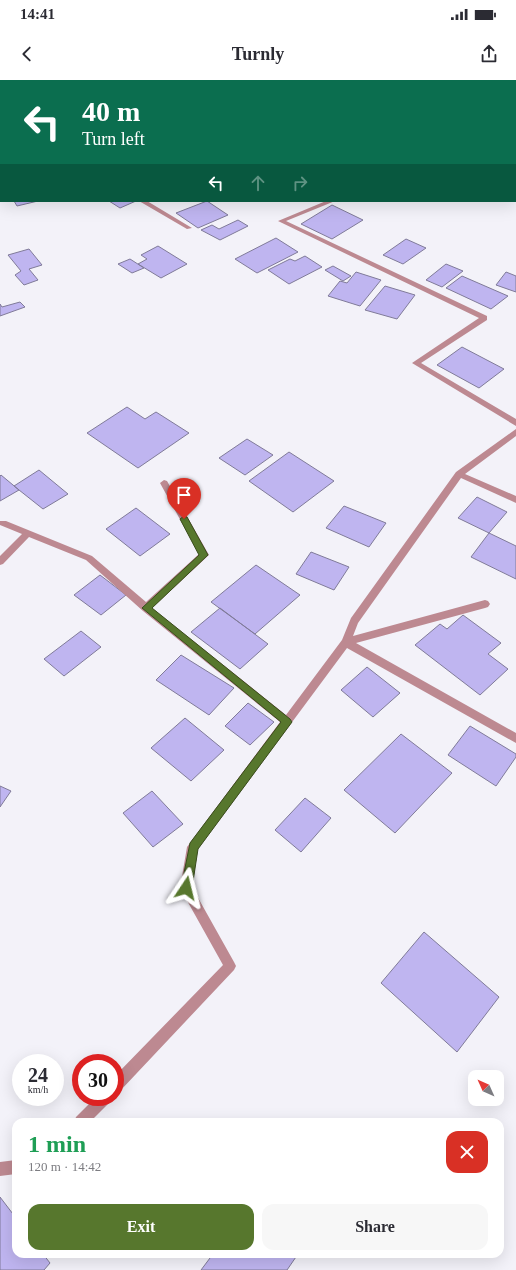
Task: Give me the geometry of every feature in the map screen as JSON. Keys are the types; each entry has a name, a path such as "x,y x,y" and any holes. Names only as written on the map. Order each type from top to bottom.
{"street":[{"path":"144,202 189,228"},
{"path":"329,202 281,221 484,318 416,363 516,423"},
{"path":"124,1077 230,966 186,888 193,847 346,642 354,621 459,474 516,432"},
{"path":"459,474 516,500"},
{"path":"146,608 204,555 164,483"},
{"path":"3,523 89,558 146,608 287,722"},
{"path":"0,562 28,533"},
{"path":"346,642 485,604"},
{"path":"346,642 516,738"},
{"path":"85,1118 96,1106"},
{"path":"0,1169 12,1168"}],"building":[{"path":"15,202 34,202 17,206"},
{"path":"111,202 134,202 120,208"},
{"path":"204,202 208,202 228,215 198,228 176,213"},
{"path":"332,205 363,220 332,239 301,224"},
{"path":"238,220 248,226 220,240 201,230 212,225 219,229"},
{"path":"276,238 298,252 257,273 235,259"},
{"path":"406,239 426,248 403,264 383,255"},
{"path":"158,246 187,264 161,278 138,264 147,259 141,255"},
{"path":"29,249 42,265 29,269 38,280 24,285 15,275 21,271 8,255"},
{"path":"305,256 322,267 289,284 268,270 290,259 295,261"},
{"path":"130,259 144,268 132,273 118,264"},
{"path":"446,264 463,271 442,287 426,280"},
{"path":"333,266 351,276 343,281 325,270"},
{"path":"356,272 381,280 360,306 328,296 340,281 347,283"},
{"path":"506,272 516,276 516,292 496,285"},
{"path":"462,276 508,296 491,309 446,288"},
{"path":"385,286 415,295 397,319 365,310"},
{"path":"20,302 25,307 0,316 0,304 2,307"},
{"path":"462,347 504,369 479,388 437,365"},
{"path":"127,407 145,419 156,412 189,433 138,468 87,433"},
{"path":"247,439 273,455 245,475 219,458"},
{"path":"289,452 334,481 293,512 249,481"},
{"path":"39,470 68,494 43,509 14,486"},
{"path":"1,475 19,490 0,501 0,476"},
{"path":"477,497 507,512 489,533 458,518"},
{"path":"344,506 386,523 369,547 326,528"},
{"path":"136,508 170,534 140,556 106,529"},
{"path":"489,533 516,546 516,579 471,557"},
{"path":"311,552 349,567 334,590 296,574"},
{"path":"256,565 300,595 255,634 211,602"},
{"path":"100,575 126,595 101,615 74,595"},
{"path":"220,608 268,644 240,669 191,632"},
{"path":"463,615 501,643 488,654 508,669 480,695 415,645 440,624 447,629"},
{"path":"81,631 101,647 64,676 44,659"},
{"path":"181,655 234,688 209,715 156,680"},
{"path":"367,667 400,693 373,717 341,690"},
{"path":"248,703 274,722 250,745 225,726"},
{"path":"185,718 224,750 191,781 151,748"},
{"path":"470,726 516,754 516,757 496,786 448,755"},
{"path":"401,734 452,773 395,833 344,790"},
{"path":"0,786 11,791 0,807"},
{"path":"152,791 183,824 153,847 123,813"},
{"path":"305,798 331,818 301,852 275,830"},
{"path":"424,932 499,997 457,1052 381,983"},
{"path":"0,1197 12,1213 12,1258 46,1258 50,1263 44,1270 0,1270"},
{"path":"210,1258 295,1258 287,1270 201,1270"}],"route":[{"path":"184,519 204,555 146,608 287,722 193,847 186,888"}]}
